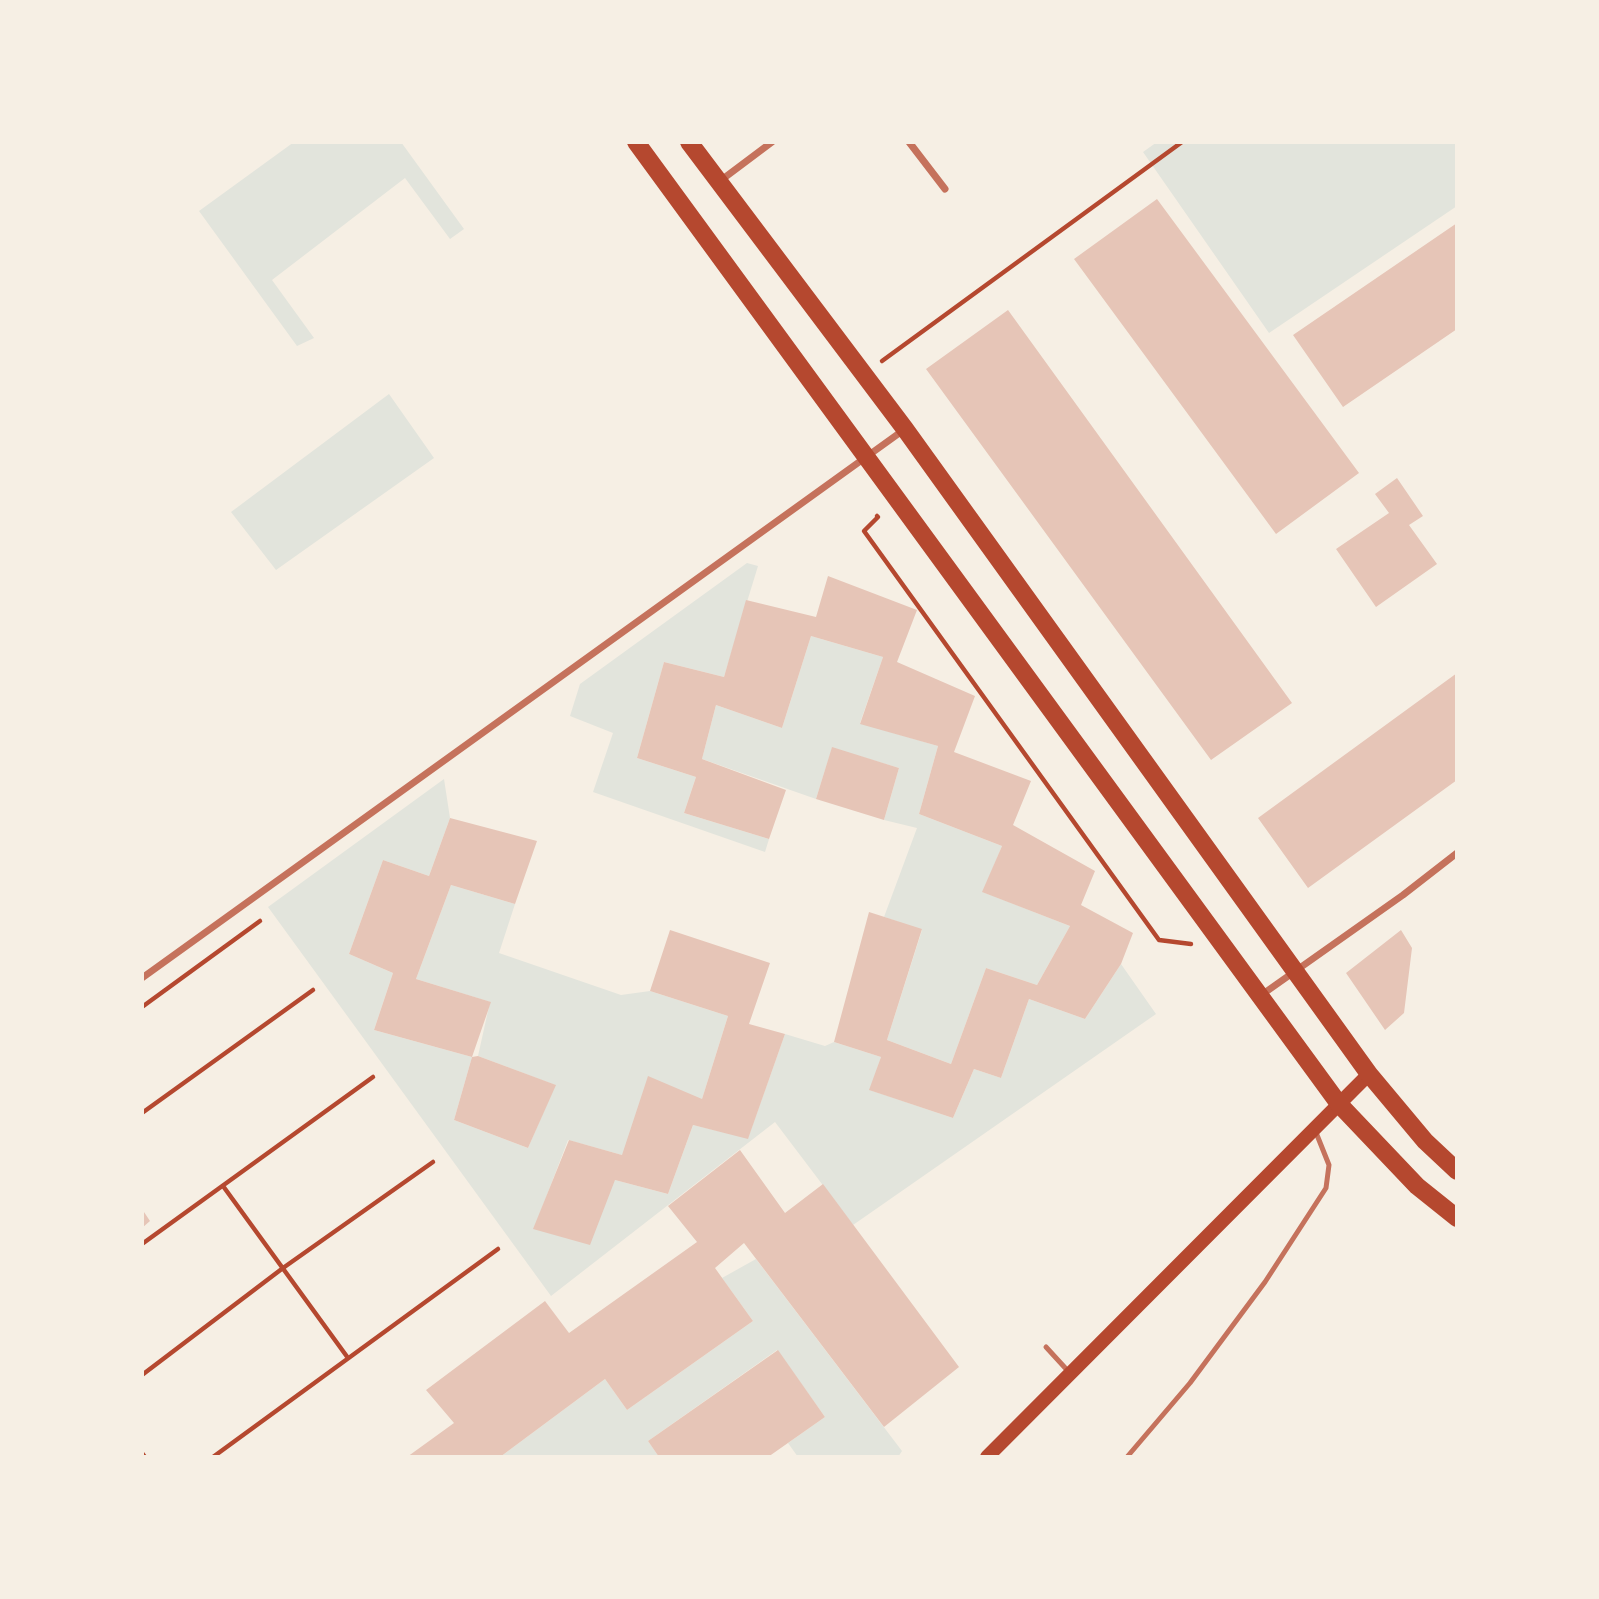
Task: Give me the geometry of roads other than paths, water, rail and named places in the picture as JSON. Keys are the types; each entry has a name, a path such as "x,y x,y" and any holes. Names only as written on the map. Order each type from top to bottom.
{"main road":[{"path":"636,142 1339,1104 1417,1186 1457,1218"},
{"path":"689,142 905,429 1369,1074 1425,1141 1457,1171"},
{"path":"987,1457 1369,1074"}],"street":[{"path":"719,182 772,142"},
{"path":"909,142 944,189"},
{"path":"142,978 905,429"},
{"path":"1260,996 1403,895 1457,853"}],"lane":[{"path":"1127,1457 1190,1383 1248,1305 1326,1188 1329,1165 1314,1130"},
{"path":"1046,1348 1071,1373"}]}
